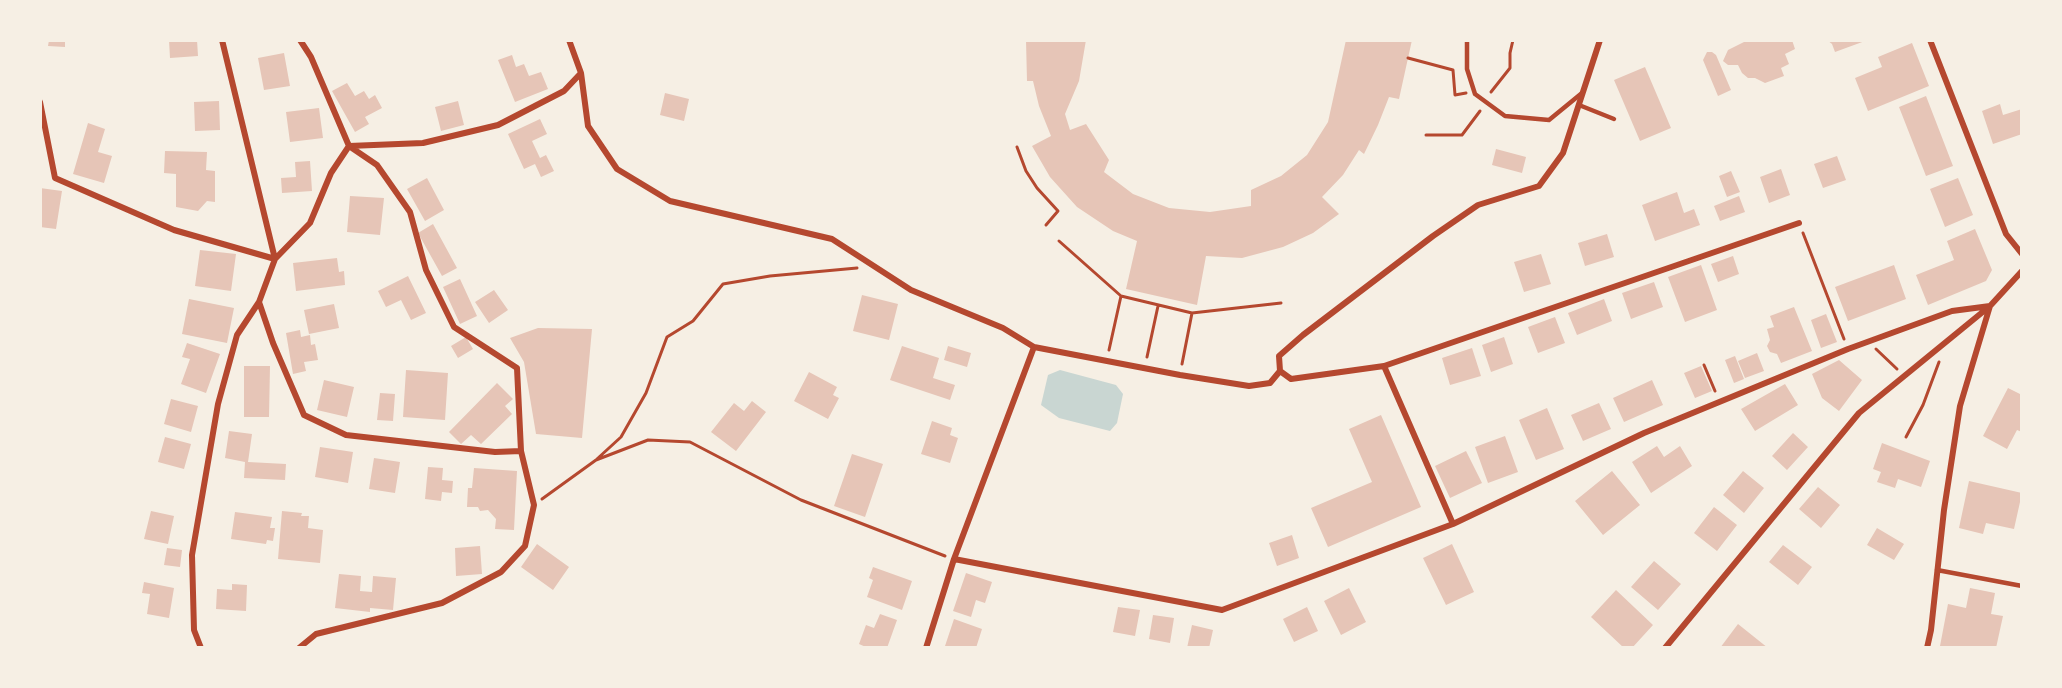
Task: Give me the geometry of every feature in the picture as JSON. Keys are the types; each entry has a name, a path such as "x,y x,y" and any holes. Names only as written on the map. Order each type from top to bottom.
{"street":[{"path":"222,40 275,260"},
{"path":"299,648 316,634 442,603 501,572 525,546 534,505 521,451 517,368 454,327 426,270 410,212 377,165 349,146 311,57 300,40"},
{"path":"569,40 581,74 588,126 617,169 670,201 832,238 911,290 1002,328 1034,347 1249,386 1270,383 1280,371 1279,356 1303,334 1433,236 1478,205 1539,186 1563,153 1600,40"},
{"path":"1930,40 2006,234 2022,254"},
{"path":"349,146 423,143 498,125 564,91 581,74"},
{"path":"40,102 55,177 174,230 275,260"},
{"path":"201,648 194,630 192,555 218,404 237,335 259,302 275,260 310,223 331,173 349,146"},
{"path":"1280,371 1291,379 1384,366 1799,223"},
{"path":"1665,648 1859,413 1990,306 2022,271"},
{"path":"259,302 273,343 304,415 346,435 495,452 521,451"},
{"path":"954,559 1222,610 1453,524 1644,433 1848,349 1952,311 1990,306"},
{"path":"1927,648 1960,406 1990,306"},
{"path":"926,648 954,559 1034,347"},
{"path":"1384,366 1453,524"}],"lane":[{"path":"1467,40 1467,69 1475,94 1505,116 1549,120 1582,93"},
{"path":"1578,105 1614,119"},
{"path":"1937,570 2022,586"}],"path":[{"path":"1484,101 1510,68 1513,40"},
{"path":"1408,58 1453,70 1455,95 1464,93"},
{"path":"1426,135 1462,135 1474,116"},
{"path":"1017,147 1026,171 1037,188 1058,211 1046,225"},
{"path":"1799,223 1848,349"},
{"path":"1059,241 1121,296 1192,313 1281,303"},
{"path":"534,505 596,460 621,437 646,393 667,337 693,321 723,284 770,276 874,266"},
{"path":"1106,360 1121,296"},
{"path":"1145,368 1158,306"},
{"path":"1180,375 1192,313"},
{"path":"1906,437 1923,405 1947,341"},
{"path":"1868,342 1904,375"},
{"path":"1704,365 1715,390"},
{"path":"596,460 648,440 690,442 801,500 954,559"}],"shaded area":[{"path":"1060,370 1116,385 1123,394 1117,423 1110,431 1059,418 1041,405 1048,375"}],"building":[{"path":"49,40 65,40 65,47 48,46"},
{"path":"169,40 197,40 198,56 170,58"},
{"path":"1026,40 1086,40 1079,81 1065,114 1070,130 1086,124 1109,160 1104,172 1133,194 1169,208 1210,212 1251,206 1251,190 1281,176 1307,155 1328,122 1346,40 1412,40 1399,99 1389,97 1364,154 1359,150 1343,175 1322,197 1339,214 1313,233 1283,247 1242,258 1206,256 1197,305 1126,289 1137,241 1113,231 1077,207 1050,177 1032,146 1051,136 1039,106 1033,81 1027,81"},
{"path":"1748,40 1792,40 1795,49 1785,54 1789,64 1781,68 1784,76 1765,83 1755,78 1748,78 1738,65 1728,65 1723,61 1728,50"},
{"path":"1827,40 1865,41 1835,52 1832,44"},
{"path":"1912,43 1929,86 1868,111 1855,78 1882,67 1878,57"},
{"path":"1707,52 1716,55 1731,90 1718,96 1703,60"},
{"path":"284,53 290,86 264,90 258,58"},
{"path":"512,55 516,67 524,64 529,76 541,72 548,89 515,102 498,60"},
{"path":"1645,67 1671,128 1640,141 1614,80"},
{"path":"347,83 355,96 364,91 369,99 375,95 382,108 365,117 369,124 355,132 332,91"},
{"path":"665,93 689,99 684,121 660,115"},
{"path":"1926,96 1953,166 1926,176 1899,107"},
{"path":"219,101 220,130 195,131 194,102"},
{"path":"458,101 464,125 441,131 435,107"},
{"path":"2000,104 2003,115 2022,109 2022,134 1993,144 1982,111"},
{"path":"319,108 323,138 290,142 286,112"},
{"path":"540,119 547,134 532,141 540,158 546,155 554,171 541,177 535,164 524,169 508,134"},
{"path":"88,123 105,129 98,152 112,156 104,183 73,174"},
{"path":"1496,149 1526,157 1522,173 1492,165"},
{"path":"165,151 207,152 206,170 215,171 215,202 207,201 198,211 176,207 176,174 164,173"},
{"path":"1837,156 1846,180 1823,188 1814,164"},
{"path":"310,161 312,191 282,193 281,178 296,177 295,162"},
{"path":"1781,169 1790,195 1769,203 1760,177"},
{"path":"1731,171 1740,192 1727,197 1719,176"},
{"path":"427,178 444,210 425,221 407,189"},
{"path":"1958,178 1973,215 1945,227 1930,189"},
{"path":"40,188 62,191 56,229 40,227"},
{"path":"1677,192 1684,213 1694,209 1700,225 1655,241 1642,205"},
{"path":"350,196 384,198 380,235 347,232"},
{"path":"1739,196 1745,212 1720,221 1714,206"},
{"path":"433,224 457,268 442,276 418,233"},
{"path":"1975,229 1992,270 1986,281 1928,305 1916,275 1954,260 1947,241"},
{"path":"1607,234 1614,257 1585,266 1578,243"},
{"path":"200,250 236,254 231,291 195,286"},
{"path":"1541,254 1551,284 1524,292 1514,262"},
{"path":"1733,256 1739,274 1718,282 1711,264"},
{"path":"337,258 339,272 344,271 345,285 296,291 293,263"},
{"path":"1701,265 1717,310 1685,322 1668,277"},
{"path":"1894,265 1906,299 1848,321 1835,287"},
{"path":"408,276 426,313 411,320 401,300 386,307 378,291"},
{"path":"460,279 477,316 460,324 443,287"},
{"path":"1654,282 1663,307 1631,319 1622,293"},
{"path":"494,290 508,310 489,323 475,302"},
{"path":"862,295 898,304 889,340 853,331"},
{"path":"189,299 234,308 227,343 182,334"},
{"path":"1604,299 1612,321 1577,335 1568,313"},
{"path":"334,304 339,328 309,334 304,310"},
{"path":"1794,307 1812,351 1781,363 1777,354 1770,352 1767,346 1770,340 1767,329 1774,327 1770,316"},
{"path":"1826,314 1837,342 1821,348 1811,320"},
{"path":"1555,317 1565,343 1538,353 1528,327"},
{"path":"538,328 592,329 582,438 536,434 524,362 510,338"},
{"path":"300,330 301,337 310,335 311,345 315,344 318,360 304,362 306,371 293,374 286,333"},
{"path":"466,337 473,349 458,358 451,346"},
{"path":"1504,337 1513,364 1491,372 1482,345"},
{"path":"187,343 220,354 206,393 181,384 190,359 182,357"},
{"path":"902,346 939,358 933,378 955,385 950,400 890,380"},
{"path":"948,346 971,353 967,367 944,360"},
{"path":"1472,348 1481,376 1450,385 1442,358"},
{"path":"1757,353 1764,371 1745,378 1738,361"},
{"path":"1735,356 1744,379 1734,383 1725,360"},
{"path":"1839,360 1862,380 1839,411 1822,398 1812,374"},
{"path":"244,366 270,366 269,417 244,417"},
{"path":"1701,366 1712,391 1695,398 1684,373"},
{"path":"406,370 448,373 445,420 403,417"},
{"path":"809,372 837,387 833,395 839,398 828,419 794,401"},
{"path":"324,380 354,387 347,417 317,410"},
{"path":"1652,380 1663,405 1624,422 1613,398"},
{"path":"497,383 513,399 505,406 512,414 481,444 471,435 461,444 449,432"},
{"path":"1785,384 1798,405 1755,431 1741,409"},
{"path":"2008,388 2022,395 2022,432 2017,430 2007,449 1983,436"},
{"path":"380,393 395,394 393,421 377,420"},
{"path":"171,399 198,406 191,432 164,424"},
{"path":"752,401 766,412 736,451 711,432 734,403 744,411"},
{"path":"1599,403 1611,429 1583,441 1571,415"},
{"path":"1547,408 1564,449 1536,460 1519,420"},
{"path":"1381,415 1421,507 1328,547 1311,508 1372,482 1349,429"},
{"path":"932,421 952,428 950,435 958,438 950,463 921,454"},
{"path":"229,431 252,434 248,462 286,464 285,480 244,478 245,462 225,458"},
{"path":"1793,433 1808,447 1787,470 1772,456"},
{"path":"1505,436 1518,472 1488,483 1475,447"},
{"path":"165,437 191,444 184,469 158,462"},
{"path":"1882,443 1930,461 1921,487 1898,479 1895,488 1877,482 1881,472 1873,469"},
{"path":"1657,446 1664,457 1680,446 1692,466 1651,493 1632,462"},
{"path":"320,447 353,452 348,483 315,477"},
{"path":"1466,451 1482,483 1450,498 1435,466"},
{"path":"852,454 883,464 865,517 834,506"},
{"path":"374,458 400,462 395,493 369,489"},
{"path":"428,467 443,468 442,480 453,481 452,493 442,492 441,501 425,499"},
{"path":"474,468 517,471 514,530 495,529 496,519 488,510 480,511 478,507 467,507 468,488 472,488"},
{"path":"1612,471 1640,505 1603,535 1575,501"},
{"path":"1743,471 1764,488 1744,513 1723,495"},
{"path":"1969,481 2022,493 2014,529 1986,523 1983,534 1959,528"},
{"path":"1818,487 1840,505 1821,528 1799,509"},
{"path":"1714,507 1737,525 1717,551 1694,533"},
{"path":"151,511 174,516 168,544 144,539"},
{"path":"282,511 309,516 308,528 323,530 320,563 278,559"},
{"path":"235,512 272,517 270,528 275,528 273,541 267,540 266,544 231,539"},
{"path":"1877,528 1904,544 1894,560 1867,545"},
{"path":"1292,535 1299,558 1277,566 1269,543"},
{"path":"537,544 569,567 553,590 521,567"},
{"path":"1452,544 1474,592 1446,605 1423,558"},
{"path":"1783,545 1812,567 1798,585 1769,562"},
{"path":"480,546 482,574 456,576 455,548"},
{"path":"167,548 182,550 180,567 164,565"},
{"path":"1654,561 1681,584 1658,610 1631,587"},
{"path":"873,567 912,581 902,610 867,597 873,580 869,578"},
{"path":"966,573 992,582 985,603 976,600 971,617 953,611"},
{"path":"339,574 361,576 360,591 372,592 373,576 396,578 393,610 370,608 370,612 335,608"},
{"path":"144,582 174,588 169,618 147,614 150,594 142,593"},
{"path":"232,584 247,585 246,611 216,609 217,589 232,590"},
{"path":"1349,588 1366,622 1341,635 1324,601"},
{"path":"1970,588 1995,593 1991,614 2003,616 1996,648 1940,646 1948,604 1966,608"},
{"path":"1616,590 1653,625 1632,648 1624,648 1591,617"},
{"path":"1118,607 1140,610 1135,636 1113,632"},
{"path":"1307,607 1318,631 1294,642 1283,619"},
{"path":"880,614 897,620 887,648 868,648 859,644 866,625 874,628"},
{"path":"1153,615 1174,618 1170,643 1149,639"},
{"path":"954,619 982,629 976,648 945,646"},
{"path":"1738,624 1768,648 1720,648"},
{"path":"1192,625 1213,630 1209,648 1187,648"}]}
